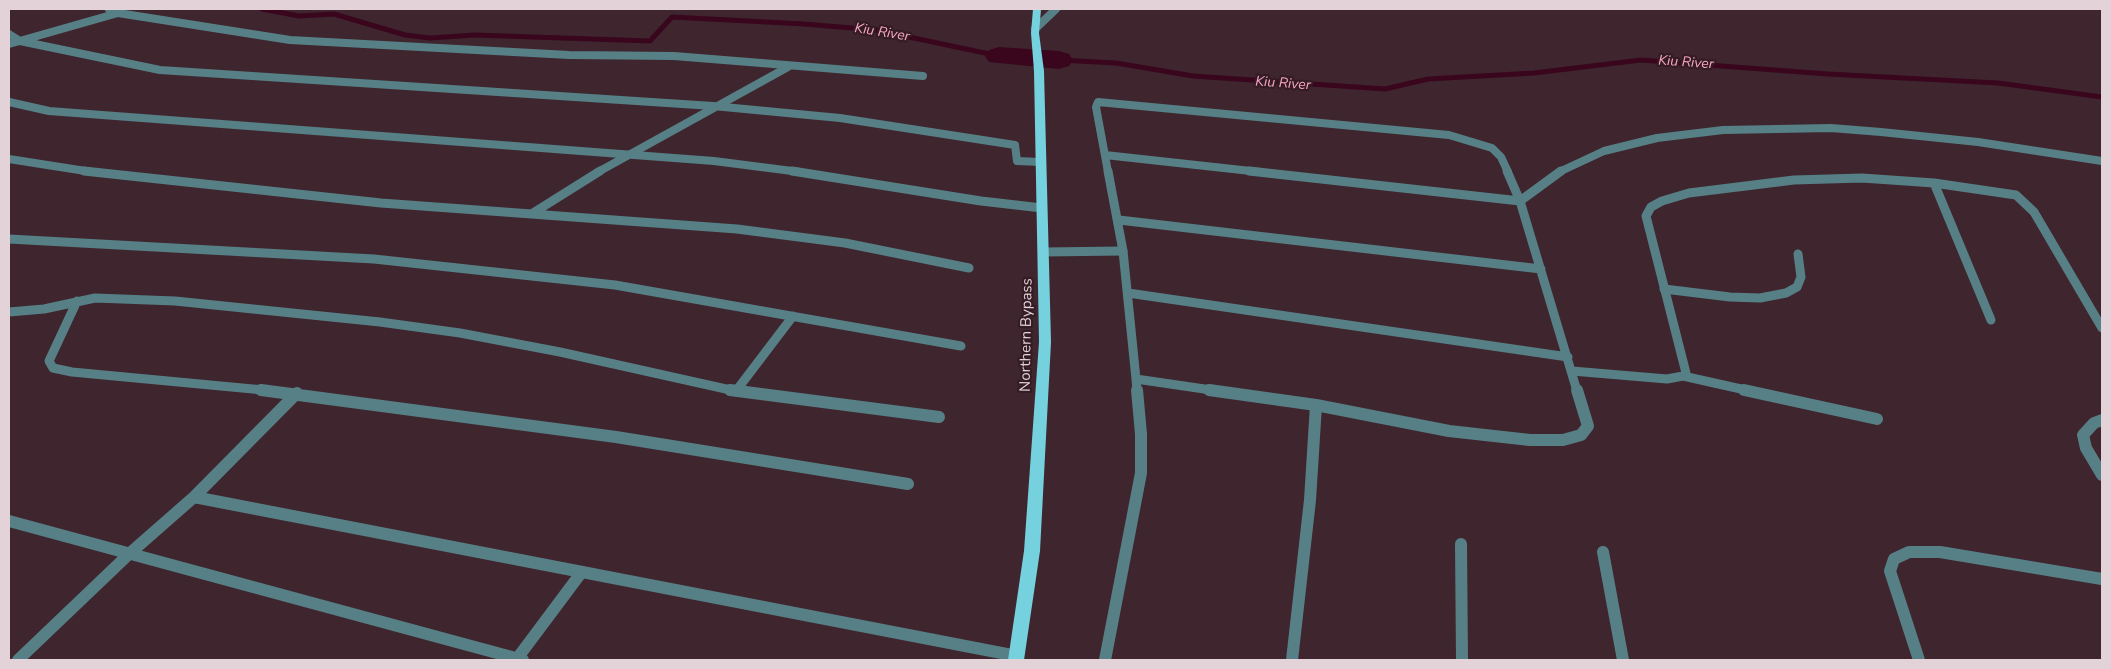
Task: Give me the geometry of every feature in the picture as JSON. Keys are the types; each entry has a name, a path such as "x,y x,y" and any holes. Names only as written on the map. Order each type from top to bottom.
{"main road":[{"name":"Northern Bypass","path":"1017,658 1032,551 1046,342 1039,71 1036,56 1035,29 1037,9"}],"street":[{"path":"109,9 118,13 290,40 569,55 674,56 923,76"},
{"path":"1035,29 1056,9"},
{"path":"9,44 118,13"},
{"path":"9,34 20,41 160,70 713,106 840,118 1015,144 1017,161 1040,162"},
{"path":"533,213 626,156 788,66"},
{"path":"1105,660 1141,473 1141,434 1119,220 1096,107 1098,102 1105,101 1449,135 1492,148 1501,157 1520,202 1588,426 1581,435 1563,440 1530,440 1449,431 1316,405 1136,379"},
{"path":"9,102 48,111 626,156 714,161 793,171 981,201 1042,208"},
{"path":"1105,155 1520,202 1557,173 1604,151 1657,138 1723,130 1830,128 1880,132 1978,142 2102,161"},
{"path":"9,159 90,172 264,192 382,203 737,229 845,243 968,268"},
{"path":"1683,376 1686,374 1646,216 1651,207 1662,201 1689,193 1794,180 1862,178 1934,183 2005,192 2024,200 2034,212 2102,328"},
{"path":"1934,183 1991,320"},
{"path":"1119,220 1541,269"},
{"path":"9,239 374,258 615,285 961,346"},
{"path":"1044,252 1123,251"},
{"path":"1664,289 1730,297 1760,298 1786,293 1797,287 1801,277 1798,254"},
{"path":"1128,294 1568,357"},
{"path":"9,312 44,309 95,298 175,301 452,332 560,352 736,391 939,417"},
{"path":"77,301 49,361 53,368 72,372 298,394 616,437 908,484"},
{"path":"736,391 793,316"},
{"path":"1572,370 1667,379 1683,376 1877,419"},
{"path":"18,660 130,554 194,497 298,394"},
{"path":"1292,660 1310,500 1316,405"},
{"path":"2102,420 2094,424 2083,435 2086,448 2102,475"},
{"path":"194,497 1017,658"},
{"path":"9,521 519,660 581,573"},
{"path":"1461,544 1462,660"},
{"path":"1603,552 1623,660"},
{"path":"1919,660 1890,571 1894,559 1909,552 1940,552 2102,579"}],"waterway":[{"name":"Kiu River","path":"262,9 299,16 334,14 405,35 430,38 475,35 650,41 672,17 804,24 876,30 999,56"},
{"name":"Kiu River","path":"999,56 1059,60"},
{"name":"Kiu River","path":"1059,60 1116,63 1193,76 1385,89 1428,79 1534,73 1641,60 1828,74 1998,83 2102,97"}]}
